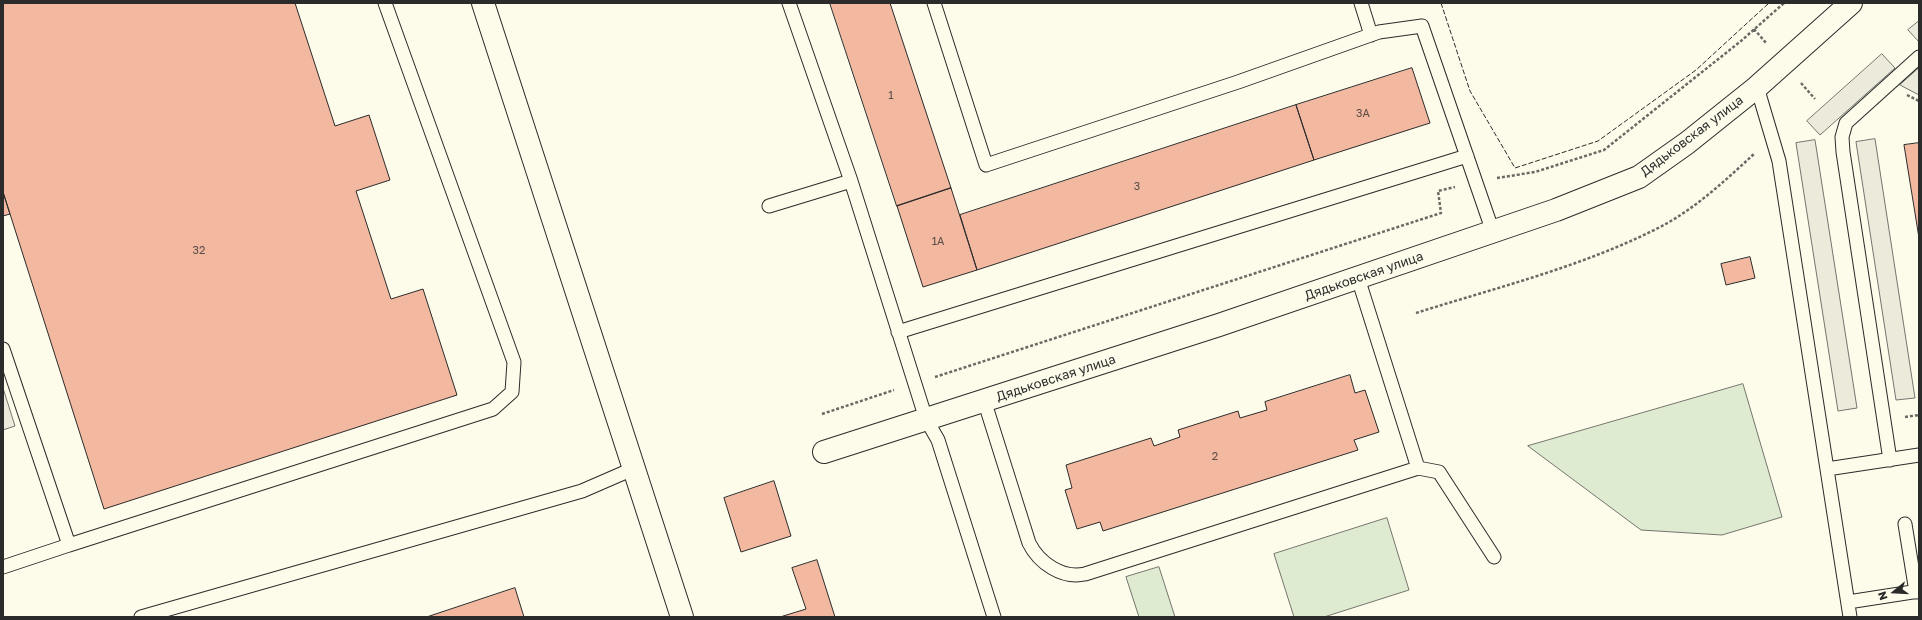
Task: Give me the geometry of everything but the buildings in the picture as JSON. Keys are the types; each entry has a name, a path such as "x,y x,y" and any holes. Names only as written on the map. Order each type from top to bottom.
{"street":[{"path":"484,3 682,617"},
{"name":"Дядьковская улица","path":"824,452 1219,325 1494,232 1556,210 1639,177 1687,143 1757,87 1851,3"}],"lane":[{"path":"3,567 493,409 512,392 514,362 385,3"},
{"path":"789,3 851,181 914,384 926,419 938,440 994,617"},
{"path":"934,3 986,165 1230,85 1379,32 1422,26 1494,232"},
{"path":"1361,3 1371,35"},
{"path":"1890,460 1843,152 1842,137 1846,123 1919,57"},
{"path":"1757,87 1779,161 1850,617"},
{"path":"898,332 1467,156"},
{"path":"769,206 851,181"},
{"path":"1358,278 1418,468"},
{"path":"3,349 69,545"},
{"path":"984,400 1029,543 1034,553 1045,563 1069,575 1084,574 1418,468 1439,472 1494,557"},
{"path":"1827,470 1919,455"},
{"path":"141,617 582,491 635,468"},
{"path":"1848,602 1918,592 1905,524"}],"path":[{"path":"822,414 1441,213 1438,191 1476,182 1535,172 1604,150 1784,3"},
{"path":"1754,29 1770,47"},
{"path":"1797,78 1815,99"},
{"path":"1416,313 1584,260 1663,226 1714,190 1756,153"}],"green space":[{"path":"1743,384 1782,517 1722,535 1641,530 1528,446"},
{"path":"1387,518 1409,590 1324,617 1294,617 1274,554"},
{"path":"1159,567 1175,617 1139,617 1126,577"}],"shaded area":[{"path":"1919,21 1919,42 1908,30"},
{"path":"1882,54 1895,68 1820,135 1807,121"},
{"path":"1919,68 1919,95 1900,85"},
{"path":"1875,139 1915,398 1896,400 1856,142"},
{"path":"1815,140 1857,408 1838,411 1796,143"},
{"path":"3,388 15,426 3,430"}],"fence":[{"path":"1441,3 1470,91 1515,168 1598,141 1696,70 1769,3"}]}
